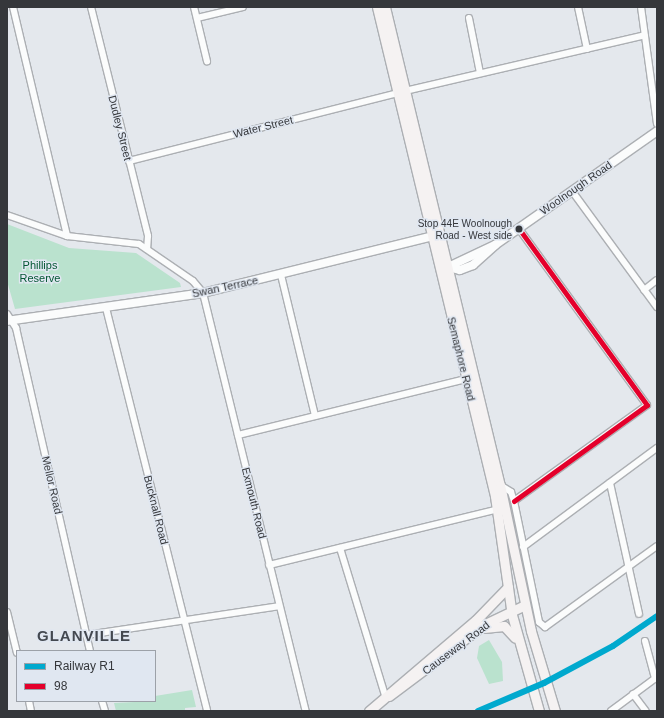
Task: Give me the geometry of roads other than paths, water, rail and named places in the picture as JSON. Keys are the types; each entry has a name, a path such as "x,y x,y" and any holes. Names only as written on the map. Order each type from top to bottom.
{"main road":[{"name":"Semaphore Road","path":"377,7 385,27 435,235 448,267"},
{"name":"Semaphore Road","path":"385,7 385,27"},
{"name":"Semaphore Road","path":"435,235 436,256 447,282 470,378 495,496 494,510 512,610 539,711"},
{"path":"436,256 448,267 447,282"},
{"name":"Semaphore Road","path":"470,378 500,485 512,548 531,631 555,711"},
{"path":"479,624 508,587"},
{"name":"Causeway Road","path":"370,711 386,698 401,690 479,624 525,605"},
{"path":"479,624 509,628 521,648"}],"street":[{"path":"13,7 67,236"},
{"name":"Dudley Street","path":"90,7 148,236 147,248"},
{"path":"194,7 207,61"},
{"path":"197,18 243,7"},
{"path":"578,7 587,48"},
{"path":"641,7 657,124"},
{"path":"469,18 480,73"},
{"name":"Water Street","path":"129,161 401,92 645,35"},
{"name":"Woolnough Road","path":"448,267 495,245 657,131"},
{"path":"572,191 657,307"},
{"path":"7,215 67,236 123,241 147,248 194,281 203,293"},
{"path":"514,501 646,405 519,229"},
{"name":"Swan Terrace","path":"8,319 106,308 203,293 281,275 435,235"},
{"name":"Woolnough Road","path":"447,282 460,270 486,256 495,245"},
{"path":"448,267 460,270"},
{"path":"281,275 315,416"},
{"path":"644,290 657,280"},
{"name":"Exmouth Road","path":"203,293 302,700 306,711"},
{"name":"Bucknall Road","path":"106,308 183,621 207,711"},
{"name":"Mellor Road","path":"8,319 17,329 90,650"},
{"path":"238,435 470,378"},
{"path":"523,547 657,448"},
{"path":"610,483 639,614"},
{"path":"500,485 511,492 514,501 520,539 540,622 545,627 549,626 657,546"},
{"path":"269,566 494,510"},
{"path":"512,548 520,539"},
{"path":"340,548 386,698"},
{"path":"86,636 279,606"},
{"path":"7,612 16,650"},
{"path":"531,631 540,622"},
{"path":"610,711 656,678 645,641"},
{"path":"633,694 646,711"}],"rail line":[{"name":"R1","path":"478,711 544,683 613,646 657,616"}],"place":[{"name":"Stop 44E Woolnough Road - West side","path":"519,229"}],"district":[{"name":"GLANVILLE","path":"84,636"}],"park label":[{"name":"Phillips Reserve","path":"40,272"}]}
